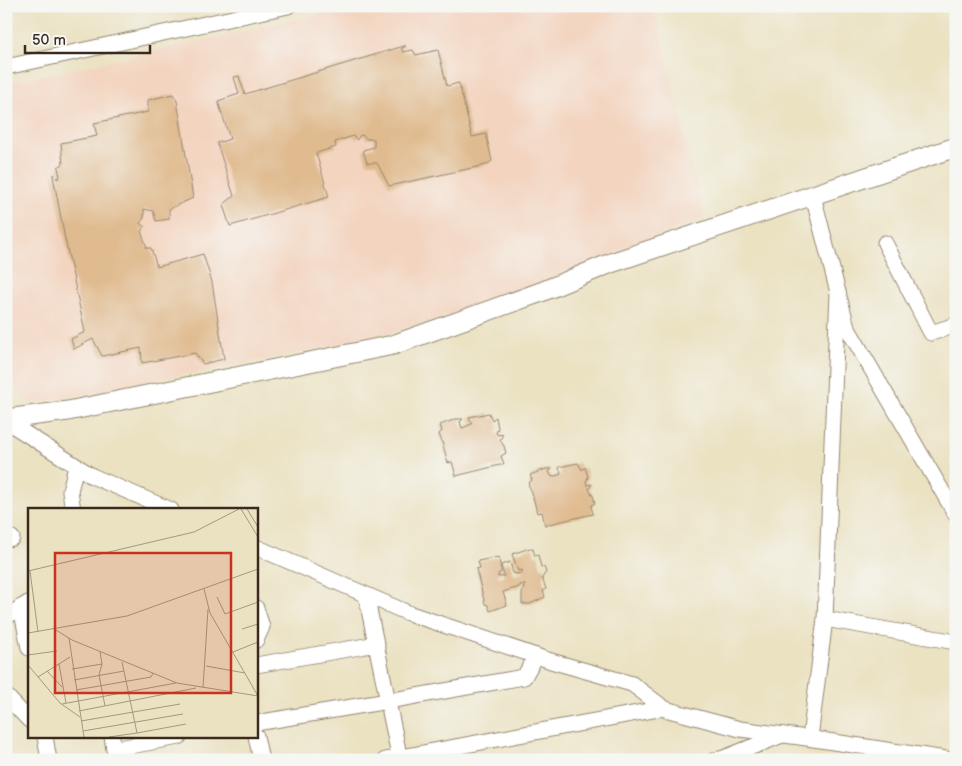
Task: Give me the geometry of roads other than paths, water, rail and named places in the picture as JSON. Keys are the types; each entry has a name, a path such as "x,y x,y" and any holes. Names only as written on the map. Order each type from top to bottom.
{"street":[{"path":"6,67 288,6"},
{"path":"6,420 68,411 393,345 541,292 611,263 956,147"},
{"path":"813,196 847,327 956,515"},
{"path":"885,243 931,333 956,325"},
{"path":"810,738 825,619 838,292"},
{"path":"6,420 92,476 166,508"},
{"path":"73,508 70,491 76,466"},
{"path":"258,548 408,613 536,656 632,684 664,708 740,729 952,760"},
{"path":"366,595 388,701 395,759 664,708"},
{"path":"6,617 25,605 28,637"},
{"path":"258,614 262,627 258,636"},
{"path":"825,619 956,642"},
{"path":"258,666 376,644"},
{"path":"258,723 524,677 536,656"},
{"path":"6,696 28,719"},
{"path":"715,760 783,734"},
{"path":"45,738 49,760"},
{"path":"114,749 174,738"},
{"path":"256,738 261,760"}]}
